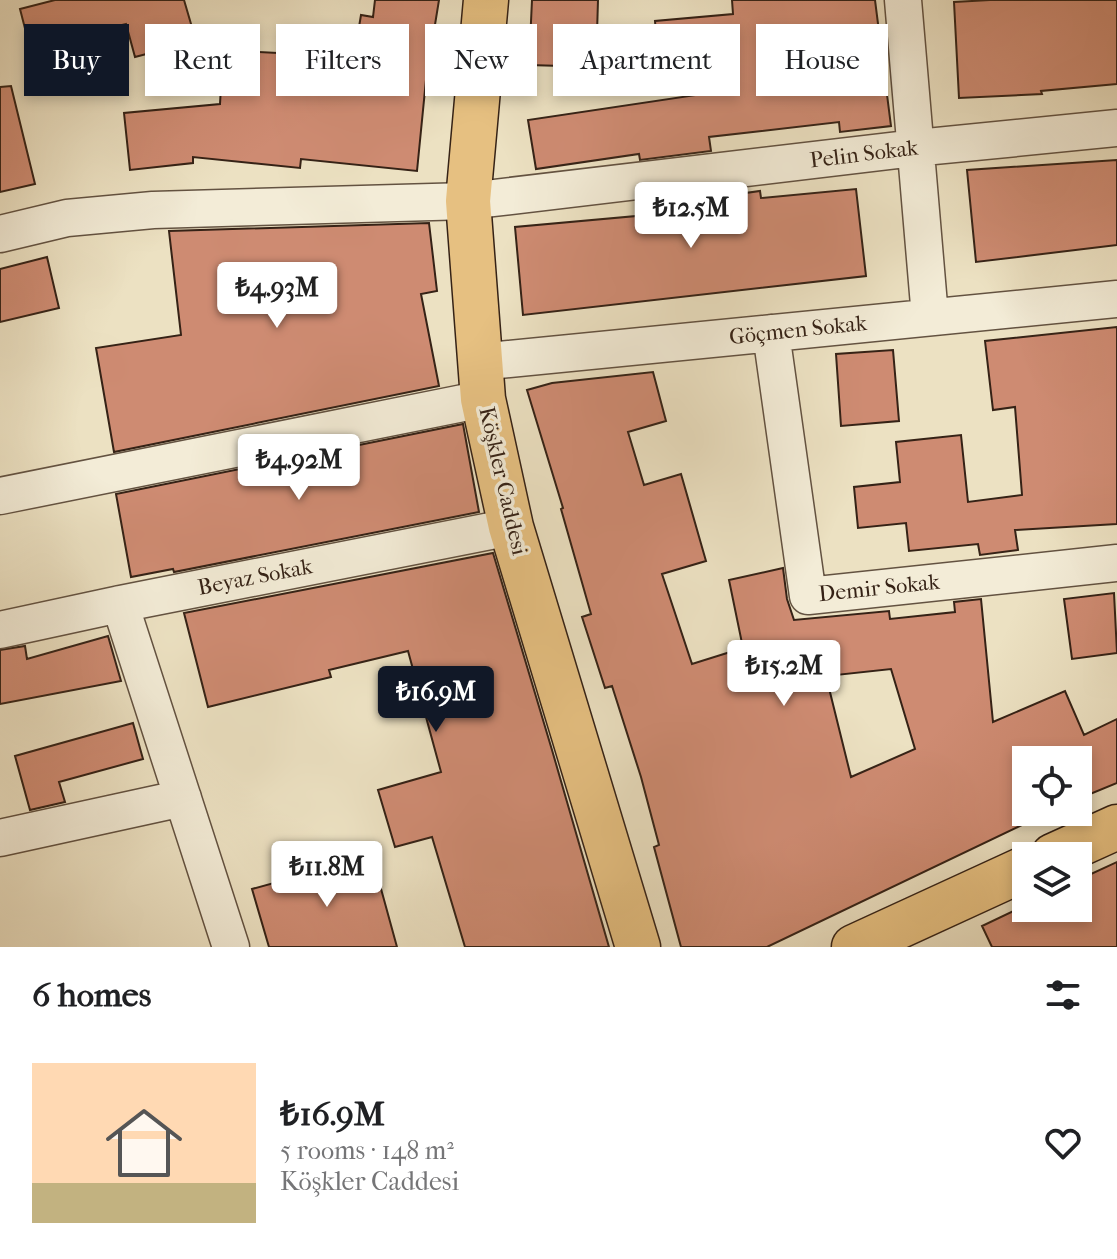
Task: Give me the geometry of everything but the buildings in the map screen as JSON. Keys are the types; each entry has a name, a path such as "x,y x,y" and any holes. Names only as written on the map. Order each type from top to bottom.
{"main road":[{"name":"Köşkler Caddesi","path":"486,0 468,201 481,380 511,527 638,947"},
{"path":"1084,842 1117,827"},
{"path":"854,947 1012,874"}],"street":[{"path":"903,0 930,317"},
{"name":"Pelin Sokak","path":"0,234 67,218 139,211 468,201 915,148 1117,128"},
{"name":"Göçmen Sokak","path":"0,496 481,380 771,333 1117,299"},
{"name":"Demir Sokak","path":"771,333 808,596 1117,563"},
{"name":"Beyaz Sokak","path":"0,630 511,527"},
{"path":"120,604 231,947"},
{"path":"0,838 183,798"}]}
